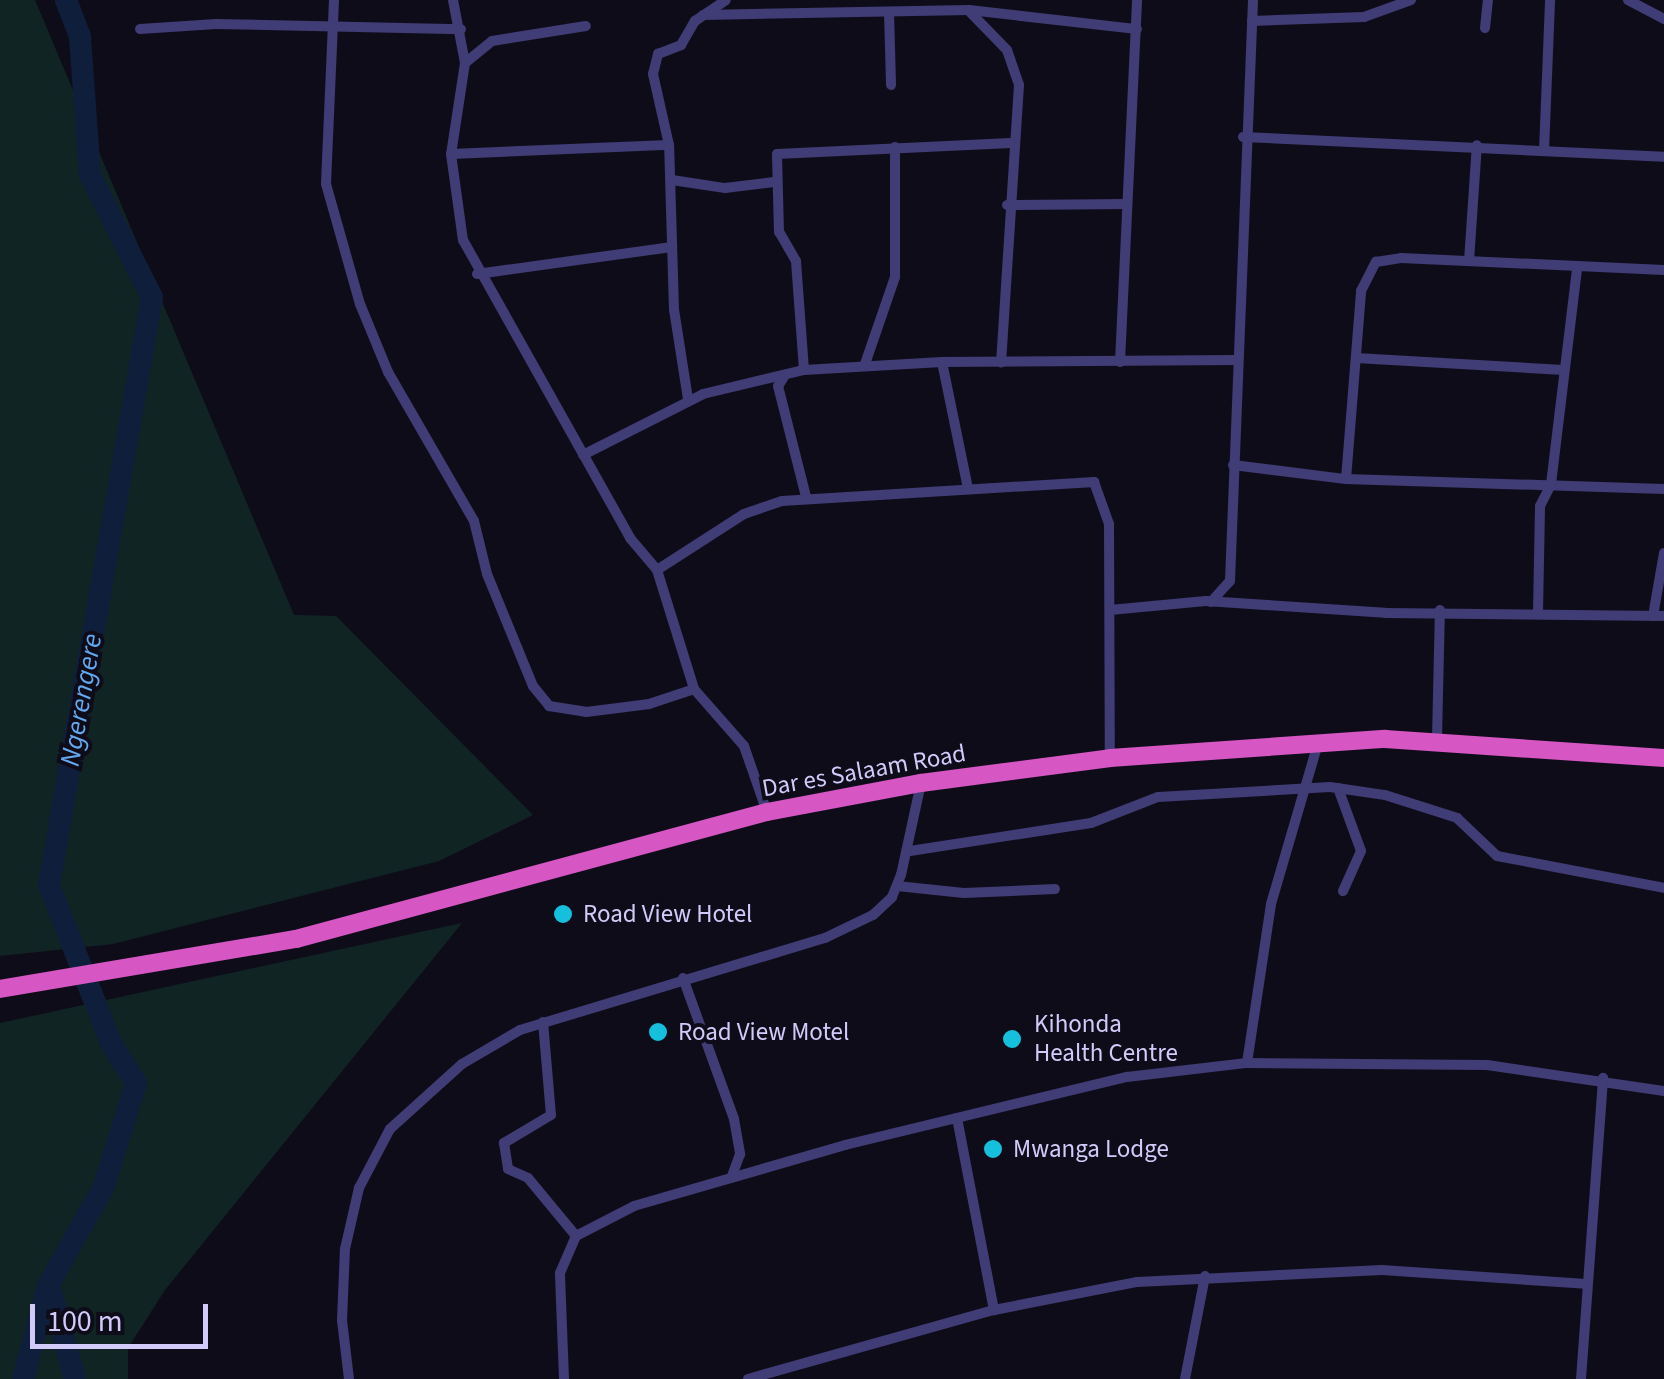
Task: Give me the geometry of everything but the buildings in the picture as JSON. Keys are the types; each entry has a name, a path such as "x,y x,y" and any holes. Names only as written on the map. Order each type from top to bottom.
{"highway":[{"name":"Dar es Salaam Road","path":"0,989 89,978 332,930 767,812 921,782 1110,758 1437,739 1664,758"}],"street":[{"path":"334,0 326,184 360,304 388,372 474,521 487,574 533,686 549,706 586,712 648,704 694,689"},
{"path":"453,0 465,63 451,154 463,240 477,274 630,538 657,570 694,689 744,746 767,812"},
{"path":"688,400 672,247 669,145 653,74 658,54 681,45 702,15 726,0"},
{"path":"1120,362 1137,0"},
{"path":"1210,602 1230,581 1244,137 1253,0"},
{"path":"1252,21 1364,17 1411,0"},
{"path":"1486,28 1488,0"},
{"path":"1544,151 1550,0"},
{"path":"1628,0 1664,19"},
{"path":"702,15 968,10 1137,30"},
{"path":"968,10 1016,66 1001,362"},
{"path":"889,12 891,85"},
{"path":"140,29 216,24 332,30 461,28"},
{"path":"465,63 492,41 586,26"},
{"path":"1244,137 1477,145 1664,157"},
{"path":"804,370 796,261 779,232 774,182 782,150 1011,142"},
{"path":"451,154 669,145"},
{"path":"1469,261 1477,145"},
{"path":"865,364 895,277 896,146"},
{"path":"672,180 725,188 774,182"},
{"path":"1006,205 1125,204"},
{"path":"477,274 672,247"},
{"path":"1346,479 1361,291 1376,262 1469,261 1577,270 1664,270"},
{"path":"1538,612 1540,506 1551,484 1577,270"},
{"path":"1356,358 1564,370"},
{"path":"584,455 688,400 804,370 942,362 1236,360"},
{"path":"942,362 968,489"},
{"path":"785,374 778,386 806,497"},
{"path":"1233,465 1346,479 1664,489"},
{"path":"657,570 744,514 806,497 1094,482 1109,524 1110,758"},
{"path":"1110,610 1210,602 1385,613 1440,610 1659,616 1664,554"},
{"path":"1437,739 1440,610"},
{"path":"1247,1063 1271,904 1318,743"},
{"path":"348,1379 342,1320 345,1250 355,1199 378,1147 462,1064 543,1022 838,932 879,910 897,886 910,850 921,782"},
{"path":"1338,788 1362,852 1343,891"},
{"path":"910,850 1091,823 1158,797 1338,788 1385,795 1457,818 1497,856 1664,888"},
{"path":"897,886 1055,889"},
{"path":"683,978 730,1104 740,1154 732,1176"},
{"path":"543,1022 553,1078 552,1115 504,1143 508,1169 528,1178 576,1236"},
{"path":"564,1379 560,1273 576,1236 612,1214 732,1176 1127,1076 1247,1063 1434,1061 1603,1078 1664,1091"},
{"path":"1581,1379 1603,1078"},
{"path":"957,1118 994,1310"},
{"path":"748,1379 994,1310 1138,1282 1382,1270 1586,1284"},
{"path":"1185,1379 1205,1276"}],"green space":[{"path":"0,0 35,0 294,615 336,616 533,815 439,861 113,944 0,956"},
{"path":"462,923 165,1290 128,1348 128,1379 0,1379 0,1023"}],"waterway":[{"name":"Ngerengere","path":"66,0 80,37 90,175 152,297 49,885 111,1043 136,1083 103,1188 49,1284 75,1379"},
{"path":"23,1379 48,1286"}],"place":[{"name":"Road View Hotel","path":"563,914"},
{"name":"Road View Motel","path":"658,1032"},
{"name":"Kihonda Health Centre","path":"1012,1039"},
{"name":"Mwanga Lodge","path":"993,1149"}]}
